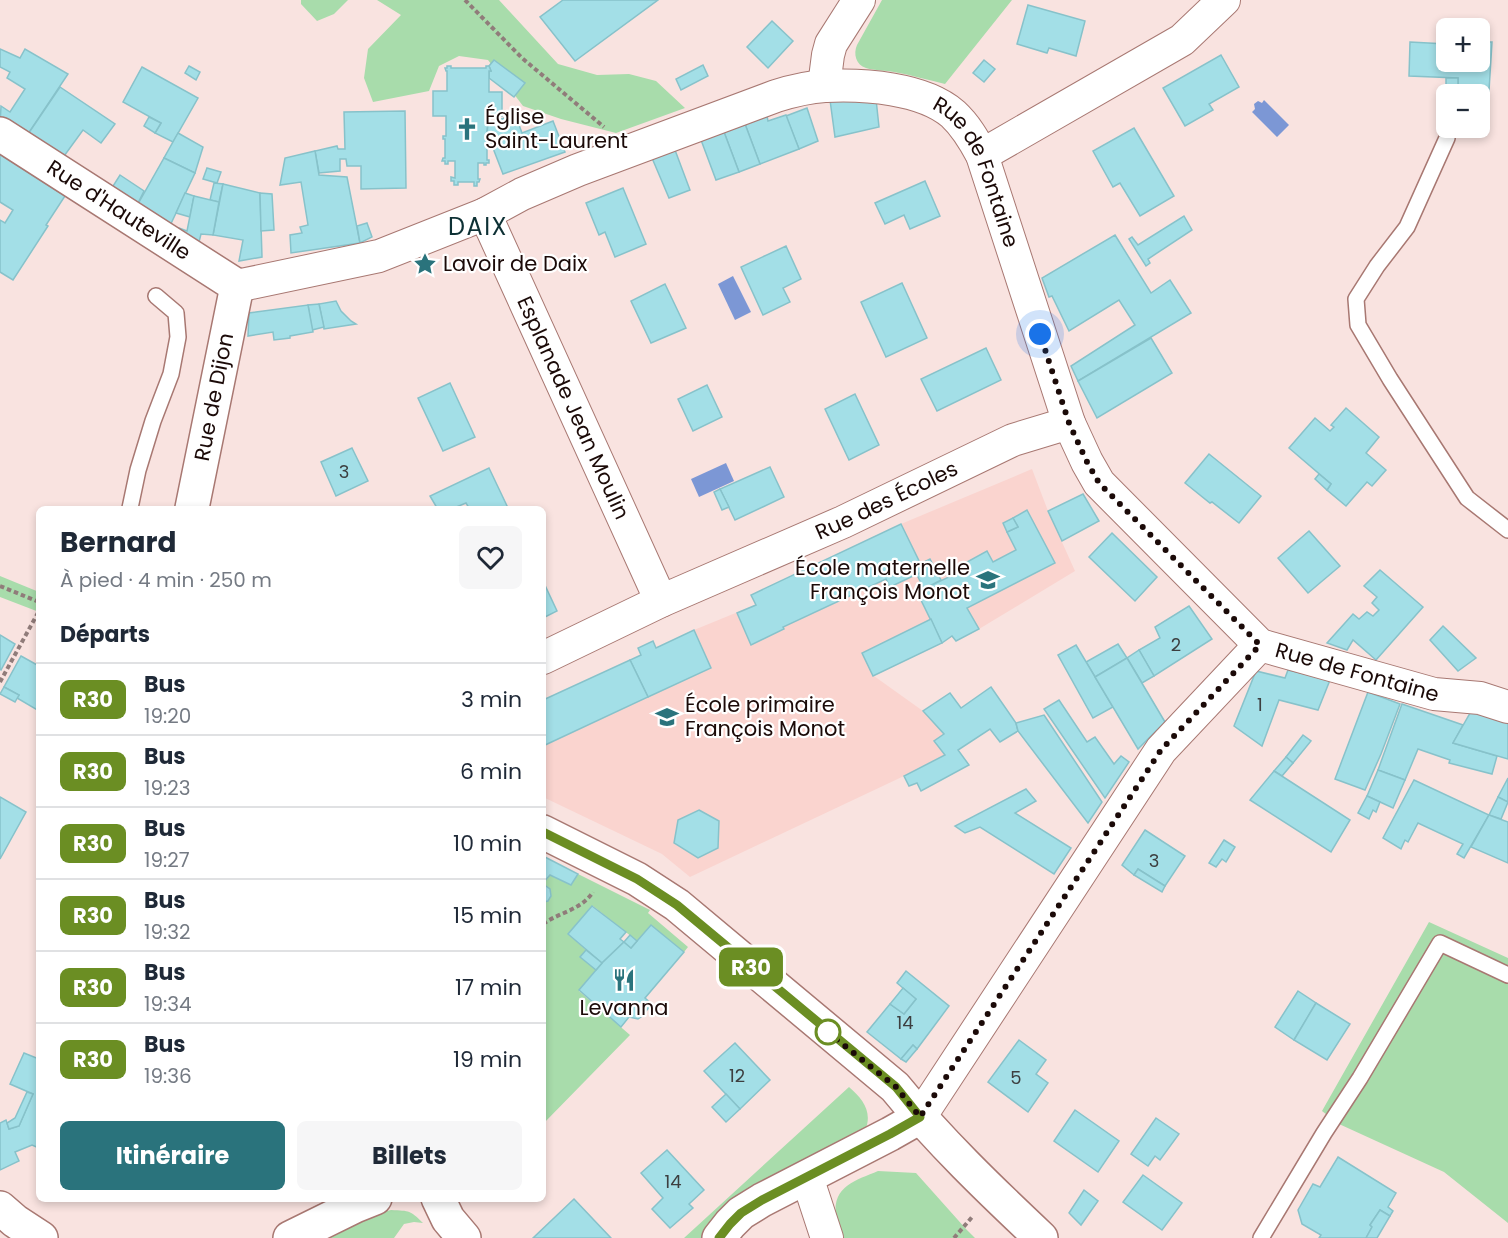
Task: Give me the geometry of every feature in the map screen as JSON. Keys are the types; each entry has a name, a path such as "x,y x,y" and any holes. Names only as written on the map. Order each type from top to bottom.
{"street":[{"path":"824,86 825,68 831,44 859,0"},
{"path":"982,155 1182,40 1224,0"},
{"name":"Rue de Fontaine","path":"237,286 379,256 485,214 522,194 578,170 800,89 860,86 921,97 953,114 974,139 982,155 1069,423 1099,483 1260,645 1434,694 1480,698 1508,707"},
{"name":"Rue d'Hauteville","path":"0,134 237,286"},
{"name":"Esplanade Jean Moulin","path":"485,214 662,601"},
{"name":"Rue de Dijon","path":"192,506 237,286"},
{"name":"Rue des Écoles","path":"546,657 662,601 843,522 1013,440 1069,423"},
{"path":"719,1238 741,1213 762,1200 920,1117 1161,750 1260,645"},
{"path":"546,834 637,879 677,905 896,1087 920,1117 1041,1238"},
{"path":"807,1177 827,1238"},
{"path":"290,1238 365,1202"},
{"path":"440,1202 448,1219 464,1238"},
{"path":"0,1208 41,1238"}],"lane":[{"path":"1447,138 1407,227 1377,266 1356,299 1358,325 1467,498 1508,530"},
{"path":"130,506 138,470 171,374 178,337 176,313 156,296"},
{"path":"1262,1238 1440,943 1508,975"}],"path":[{"path":"465,0 522,58 605,127 596,130"},
{"path":"0,586 36,601"},
{"path":"0,682 36,616"},
{"path":"546,922 554,916 579,907 591,895 607,864"}],"shaded area":[{"path":"1032,469 1075,571 979,629 956,641 952,636 874,676 923,711 944,734 935,741 945,755 690,877 662,854 546,798 546,699 641,655 638,648 653,641 656,648 755,605 751,595 901,524"}],"green space":[{"path":"301,0 348,0 334,14 317,21 301,4"},
{"path":"377,0 499,0 558,64 597,75 629,74 656,81 685,108 616,133 561,119 523,106 488,60 459,56 439,66 429,91 373,102 364,78 368,49 401,15"},
{"path":"882,0 1012,0 945,84 891,71 869,69 858,62 855,55 857,45"},
{"path":"0,576 36,591 36,611 0,597"},
{"path":"578,874 650,910 648,913 688,947 684,952 651,925 637,941 593,906 568,934 586,950 596,970 579,991 630,1035 546,1121 546,901 551,896 550,889 546,886 546,880 550,875 571,885"},
{"path":"1429,922 1508,958 1508,1223 1444,1172 1339,1124 1322,1111"},
{"path":"849,1087 859,1096 865,1106 868,1118 865,1131 718,1218 703,1238 684,1238"},
{"path":"878,1171 916,1173 975,1238 843,1238 836,1218 838,1197 854,1181"},
{"path":"391,1210 409,1212 423,1223 404,1224 394,1238 328,1238 371,1215"}],"water":[{"path":"1264,100 1289,125 1277,137 1252,112 1255,109 1254,104 1258,101 1262,103"},
{"path":"733,276 751,312 735,320 718,284"},
{"path":"726,463 734,481 699,497 691,479"}],"building":[{"path":"563,0 658,0 575,61 540,17"},
{"path":"1028,5 1085,21 1076,56 1049,48 1047,53 1017,44"},
{"path":"772,21 793,41 768,68 747,47"},
{"path":"1410,42 1436,43 1436,72 1490,72 1490,42 1492,42 1489,84 1458,84 1458,78 1409,76"},
{"path":"0,49 20,58 25,49 68,74 24,140 0,125 1,106 10,112 25,89 7,78 10,72 0,67"},
{"path":"1221,55 1239,87 1209,104 1213,110 1185,126 1163,88"},
{"path":"494,60 525,83 514,97 489,78 489,71 491,71 489,66"},
{"path":"984,60 995,69 984,82 973,73"},
{"path":"703,65 708,76 681,90 676,79"},
{"path":"189,66 200,72 196,80 185,73"},
{"name":"Église Saint-Laurent","path":"447,66 486,68 489,66 491,71 489,71 489,92 502,92 502,116 488,116 487,134 490,134 490,139 487,139 487,160 489,163 484,165 484,163 478,163 478,179 480,179 477,186 474,186 474,182 458,182 458,185 454,185 451,177 455,178 455,161 448,161 448,164 445,164 445,161 442,161 445,158 443,136 446,136 446,116 433,116 433,91 447,91 445,68"},
{"path":"142,67 198,98 173,142 155,133 161,123 123,102"},
{"path":"1446,78 1458,78 1458,84 1446,84"},
{"path":"60,87 115,124 101,143 83,130 59,163 24,140"},
{"path":"876,99 879,127 835,137 830,100"},
{"path":"807,108 818,141 799,149 786,116"},
{"path":"405,111 406,188 361,189 361,166 347,166 346,159 340,159 340,171 319,173 315,151 337,146 338,149 345,149 344,112"},
{"path":"515,114 522,133 553,121 565,152 503,174 491,143 487,144 487,139 490,139 490,134 487,134 488,124"},
{"path":"786,115 799,149 760,164 745,124 767,116 768,121"},
{"path":"149,117 161,123 155,133 144,126"},
{"path":"745,124 760,164 739,172 724,132"},
{"path":"1134,128 1174,196 1140,216 1120,183 1113,187 1093,151"},
{"path":"724,132 739,172 716,180 701,140"},
{"path":"178,133 203,147 195,173 164,158"},
{"path":"675,150 690,190 669,198 652,158"},
{"path":"315,151 319,175 347,177 360,243 291,253 290,235 302,233 300,227 308,225 301,182 280,185 285,158"},
{"path":"0,154 65,196 13,280 0,272 0,220 5,223 13,210 0,202"},
{"path":"164,158 195,173 167,232 134,211"},
{"path":"207,168 221,172 217,183 203,179"},
{"path":"120,175 144,191 134,211 108,194"},
{"path":"925,181 940,216 910,229 904,215 885,224 875,203"},
{"path":"214,183 223,184 219,202 210,200"},
{"path":"223,184 260,193 262,257 239,261 243,240 213,235"},
{"path":"623,188 646,244 615,257 605,232 599,235 586,203"},
{"path":"185,193 194,196 190,217 176,213"},
{"path":"260,193 272,194 274,230 261,231"},
{"path":"194,196 219,202 213,235 201,234 197,250 176,240 179,228 187,231"},
{"path":"1184,216 1192,230 1148,259 1150,263 1146,266 1129,239 1132,237 1138,245"},
{"path":"367,223 372,237 360,243 357,226"},
{"path":"1115,235 1151,293 1170,280 1191,313 1078,381 1071,366 1135,325 1119,300 1069,331 1052,296 1049,297 1042,278"},
{"path":"786,246 801,279 783,288 790,302 763,315 741,267"},
{"path":"902,283 927,338 886,357 861,302"},
{"path":"665,284 686,328 651,343 631,301"},
{"path":"336,301 341,311 356,324 324,329 319,304"},
{"path":"319,304 324,327 312,330 308,305"},
{"path":"308,305 313,332 274,340 273,332 248,336 249,313"},
{"path":"1151,338 1172,373 1097,418 1078,381"},
{"path":"986,348 1001,380 937,411 921,379"},
{"path":"450,383 475,437 443,451 418,398"},
{"path":"707,385 722,417 693,431 678,399"},
{"path":"855,394 879,445 849,460 825,409"},
{"path":"1346,408 1379,437 1366,453 1386,470 1372,486 1367,482 1346,506 1327,490 1331,484 1289,448 1315,418 1330,431 1334,427 1331,425"},
{"path":"352,448 368,481 336,496 321,462"},
{"path":"1209,454 1261,496 1239,523 1185,483"},
{"path":"770,467 784,497 735,520 720,489"},
{"path":"489,468 507,506 468,506 466,503 459,506 436,506 430,496"},
{"path":"1319,474 1331,484 1327,490 1315,479"},
{"path":"720,489 729,507 722,510 714,492"},
{"path":"1083,494 1099,521 1062,541 1048,511"},
{"path":"1027,510 1055,563 967,608 979,629 956,641 952,636 942,643 917,592 949,577 947,573 987,551 993,562 1016,550 1007,532 1018,527 1013,518"},
{"path":"1013,518 1018,527 1007,532 1003,523"},
{"path":"901,524 924,571 890,587 886,579 783,627 784,629 751,645 737,613 756,605 751,595"},
{"path":"1309,531 1340,566 1308,593 1278,558"},
{"path":"1112,533 1157,577 1135,601 1089,557"},
{"path":"930,559 941,580 924,589 917,575 924,571 920,564"},
{"path":"1380,570 1423,607 1376,660 1353,640 1347,650 1327,643 1353,614 1359,619 1367,612 1373,616 1379,610 1372,603 1377,597 1364,586"},
{"path":"546,587 557,611 546,616"},
{"path":"1189,606 1212,639 1154,676 1139,650 1160,638 1155,627"},
{"path":"931,619 942,643 873,676 862,653"},
{"path":"1443,626 1476,658 1458,671 1430,640"},
{"path":"694,630 711,668 648,697 630,660 641,655 638,648 653,641 656,648"},
{"path":"0,635 15,644 1,670 0,669"},
{"path":"1118,644 1127,658 1095,677 1086,662"},
{"path":"1076,645 1113,707 1093,718 1058,655"},
{"path":"1139,650 1154,676 1142,683 1127,658"},
{"path":"21,656 36,664 36,709 17,698 19,695 4,687"},
{"path":"1127,658 1165,722 1138,749 1095,677"},
{"path":"630,660 648,697 546,745 546,699"},
{"path":"1288,670 1330,680 1318,710 1279,700 1262,746 1234,726 1256,671 1285,678"},
{"path":"4,687 19,695 15,702 0,694"},
{"path":"991,687 1016,723 1018,731 1000,742 990,729 958,750 969,765 921,791 917,783 909,786 904,776 945,755 934,741 944,734 923,711 950,693 961,708"},
{"path":"1368,692 1400,704 1365,790 1335,779"},
{"path":"1059,700 1087,742 1095,737 1114,764 1121,756 1129,762 1105,798 1044,709"},
{"path":"1402,704 1463,725 1453,743 1497,756 1492,774 1449,763 1450,760 1418,749 1405,780 1378,770"},
{"path":"1473,708 1508,718 1508,759 1453,743"},
{"path":"1044,715 1102,802 1088,823 1018,731 1016,723"},
{"path":"1303,735 1311,741 1293,763 1286,757"},
{"path":"1286,757 1293,763 1282,776 1274,771"},
{"path":"1378,770 1405,780 1393,808 1367,796"},
{"path":"1274,771 1350,820 1331,852 1250,800"},
{"path":"1508,778 1508,802 1498,797"},
{"path":"1414,780 1489,815 1464,858 1457,854 1463,844 1418,823 1408,842 1405,840 1401,849 1383,838"},
{"path":"1026,789 1036,801 1015,813 1071,848 1054,874 980,827 965,833 955,826"},
{"path":"1367,796 1380,802 1376,812 1373,810 1369,819 1358,813"},
{"path":"0,797 26,812 0,859"},
{"path":"1498,797 1508,802 1501,819 1489,815"},
{"path":"699,810 719,821 718,848 698,858 674,843 678,820"},
{"path":"1489,815 1508,822 1508,863 1471,847"},
{"path":"1145,830 1185,856 1165,886 1138,869 1134,875 1122,865"},
{"path":"1224,840 1235,847 1226,862 1222,859 1216,867 1209,863"},
{"path":"546,858 578,874 571,885 550,875 546,880"},
{"path":"1138,869 1165,886 1162,892 1134,875"},
{"path":"546,886 550,889 551,896 546,901"},
{"path":"592,906 626,932 620,939 624,942 602,963 568,934"},
{"name":"Levanna","path":"651,925 684,952 645,998 652,1004 641,1017 638,1019 629,1017 621,1027 579,990 624,942 631,948"},
{"path":"630,935 637,941 631,948 624,942"},
{"path":"586,950 602,963 596,970 580,957"},
{"path":"906,971 949,1006 917,1049 913,1045 901,1059 867,1032 890,1004 904,1014 916,999 897,983"},
{"path":"903,988 916,999 904,1014 890,1004"},
{"path":"1298,991 1316,1003 1294,1040 1275,1027"},
{"path":"1316,1003 1350,1024 1327,1060 1294,1040"},
{"path":"1019,1040 1046,1060 1036,1074 1048,1083 1028,1112 988,1082"},
{"path":"735,1043 770,1080 740,1109 704,1071"},
{"path":"913,1045 917,1049 906,1062 901,1059"},
{"path":"24,1053 36,1058 36,1147 32,1145 15,1152 19,1161 0,1170 0,1123 6,1120 9,1129 19,1126 33,1094 10,1084"},
{"path":"27,1092 33,1094 19,1126 9,1129 7,1123 15,1118"},
{"path":"726,1094 740,1109 726,1122 712,1107"},
{"path":"1075,1110 1119,1141 1098,1172 1054,1141"},
{"path":"1156,1118 1179,1134 1160,1160 1155,1156 1148,1166 1131,1154"},
{"path":"667,1150 704,1190 689,1204 693,1208 670,1228 652,1209 663,1198 641,1173"},
{"path":"1338,1157 1396,1193 1388,1207 1393,1211 1390,1216 1380,1210 1370,1225 1372,1227 1366,1238 1319,1238 1321,1235 1302,1224 1298,1210 1313,1184 1320,1187"},
{"path":"1143,1175 1182,1203 1162,1230 1123,1202"},
{"path":"1084,1190 1098,1201 1081,1225 1069,1213"},
{"path":"574,1199 611,1238 533,1238"},
{"path":"1380,1210 1390,1216 1377,1238 1366,1238 1372,1227 1370,1225"}],"bus line":[{"name":"R30","path":"546,834 637,879 677,905 896,1087 920,1117 762,1200 741,1213 719,1238"}],"place":[{"name":"Église Saint-Laurent","path":"467,129"},
{"name":"Lavoir de Daix","path":"425,264"},
{"name":"École maternelle François Monot","path":"988,580"},
{"name":"École primaire François Monot","path":"667,717"},
{"name":"Levanna","path":"624,980"}],"district":[{"name":"DAIX","path":"478,227"}],"route":[{"path":"828,1032 824,1029 896,1087 920,1117 1161,750 1260,645 1099,483 1069,423 1040,334"}]}
